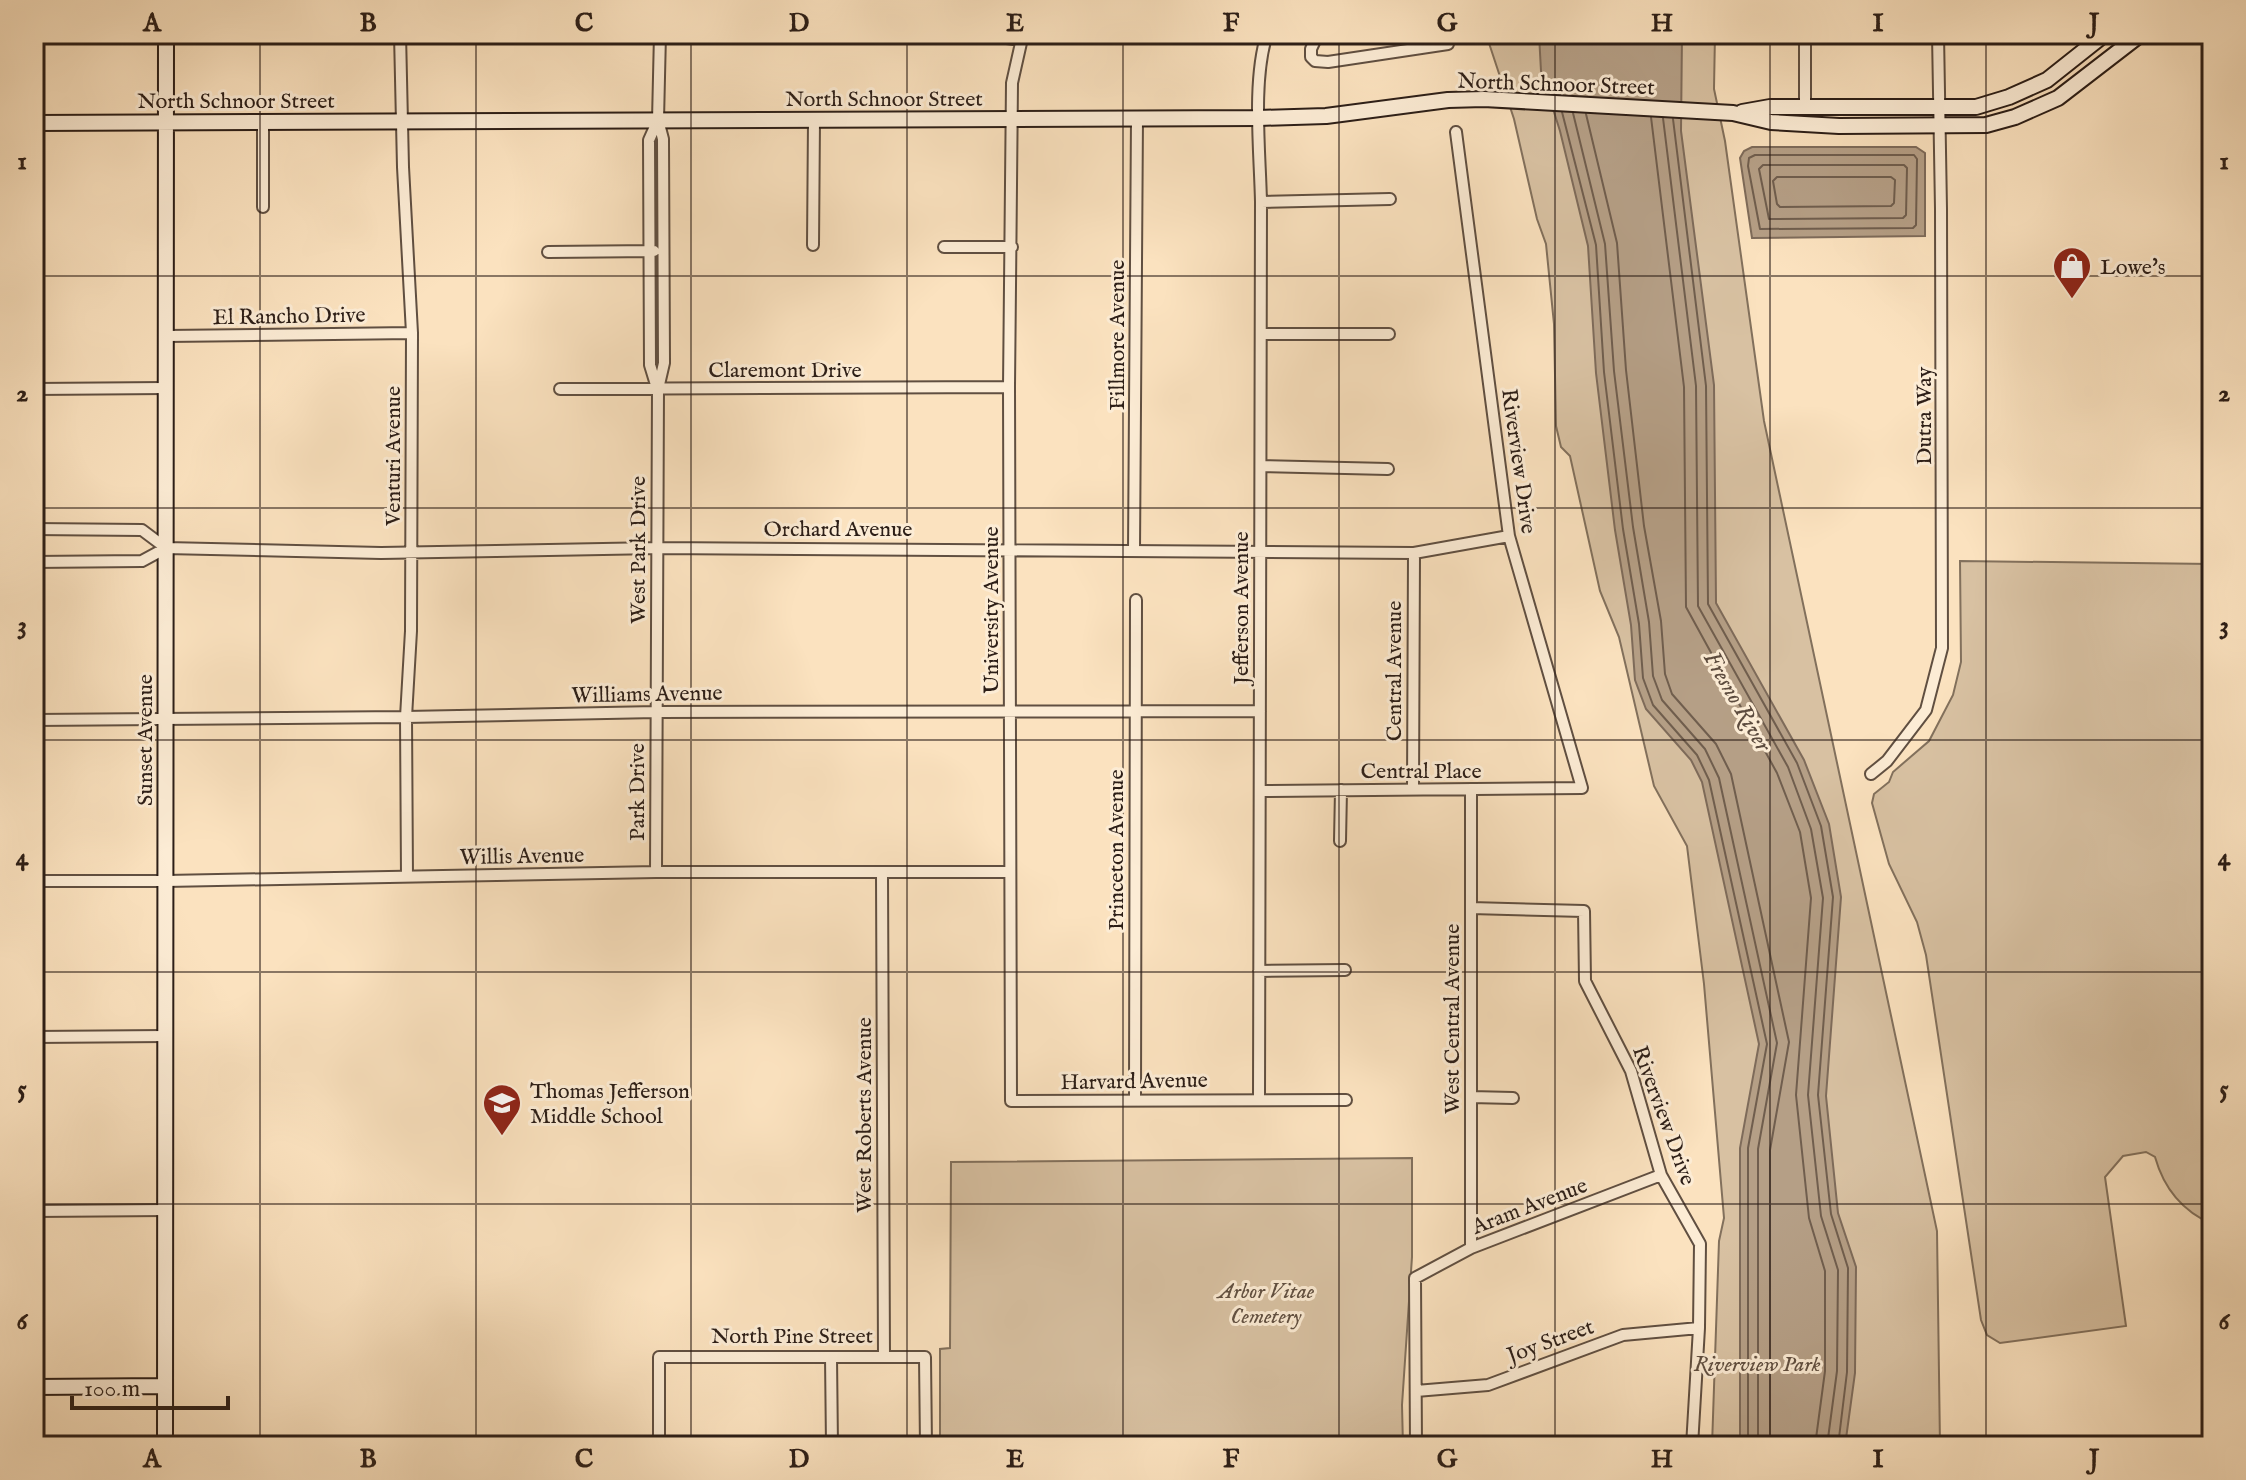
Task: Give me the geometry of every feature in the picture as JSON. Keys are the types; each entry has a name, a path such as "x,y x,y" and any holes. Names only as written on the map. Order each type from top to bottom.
{"street":[{"name":"Sunset Avenue","path":"165,1446 166,34"},
{"name":"Venturi Avenue","path":"400,34 401,121 412,333 411,553 406,717 407,877"},
{"name":"West Park Drive","path":"656,712 658,389 664,363 663,139 658,120 660,34"},
{"path":"979,34 1022,37"},
{"path":"1259,118 1260,72 1267,34"},
{"path":"1318,34 1311,49 1311,57 1315,61 1328,62 1448,44"},
{"path":"1419,34 1420,47"},
{"path":"1805,34 1805,106"},
{"name":"Dutra Way","path":"1871,774 1887,761 1926,710 1942,648 1938,34"},
{"name":"North Schnoor Street","path":"1733,113 1805,106 1976,107 2047,80 2105,34"},
{"name":"North Schnoor Street","path":"34,123 1259,118 1326,116 1448,100 1516,100 1733,113 1771,122 1825,125 1986,125 2015,117 2058,98 2141,34"},
{"name":"University Avenue","path":"1011,1101 1009,387 1012,83 1022,37"},
{"name":"Fillmore Avenue","path":"1134,551 1137,118"},
{"name":"Jefferson Avenue","path":"1259,118 1259,1099"},
{"name":"West Park Drive","path":"658,120 649,140 650,365 658,389"},
{"path":"813,245 814,120"},
{"path":"263,122 263,207"},
{"name":"Riverview Drive","path":"1456,132 1509,536 1582,788"},
{"path":"1261,202 1390,199"},
{"path":"944,247 1012,247"},
{"path":"548,252 664,250"},
{"name":"El Rancho Drive","path":"166,336 412,333"},
{"path":"1261,334 1389,334"},
{"name":"Claremont Drive","path":"560,389 1009,387"},
{"path":"34,389 166,388"},
{"path":"1261,466 1388,469"},
{"path":"34,529 142,530 166,548 142,561 34,562"},
{"name":"Orchard Avenue","path":"166,548 411,553 657,548 1414,553 1509,536"},
{"name":"Central Avenue","path":"1413,790 1414,553"},
{"name":"Princeton Avenue","path":"1135,1100 1136,600"},
{"name":"Williams Avenue","path":"34,720 656,712 1260,711"},
{"name":"Park Drive","path":"656,712 656,872"},
{"name":"Central Place","path":"1260,791 1582,788"},
{"name":"West Central Avenue","path":"1471,789 1471,1248"},
{"path":"1340,841 1341,790"},
{"name":"Willis Avenue","path":"34,881 656,872 1010,872"},
{"name":"West Roberts Avenue","path":"882,874 884,1356"},
{"name":"Riverview Drive","path":"1471,908 1584,911 1585,981 1631,1071 1661,1175 1700,1244 1692,1446"},
{"path":"1259,971 1345,970"},
{"path":"34,1037 166,1036"},
{"path":"1471,1097 1513,1098"},
{"name":"Harvard Avenue","path":"1011,1101 1346,1100"},
{"name":"Aram Avenue","path":"1416,1391 1415,1278 1471,1248 1661,1175"},
{"path":"34,1211 166,1210"},
{"name":"Joy Street","path":"1416,1391 1488,1385 1623,1335 1699,1328"},
{"name":"North Pine Street","path":"659,1446 659,1357 884,1356 925,1357 926,1446"},
{"path":"831,1357 832,1446"},
{"path":"34,1387 165,1386"},
{"path":"1416,1391 1416,1446"}],"green space":[{"name":"Riverview Park","path":"1486,34 1715,34 1714,89 1725,141 1764,421 1937,1231 1940,1446 1712,1446 1719,1241 1724,1218 1704,984 1687,846 1654,786 1619,637 1600,591 1570,456 1561,447 1556,426 1554,324 1546,244 1537,219 1514,119"},
{"path":"1960,561 2212,564 2212,1224 2192,1213 2176,1198 2163,1179 2155,1157 2146,1152 2123,1156 2105,1177 2126,1326 2000,1343 1987,1335 1981,1320 1926,955 1917,922 1889,864 1872,803 1874,794 1889,782 1893,772 1929,741 1953,695 1961,662"},
{"name":"Arbor Vitae Cemetery","path":"1412,1158 1412,1257 1402,1405 1403,1446 940,1446 940,1349 950,1348 951,1162"}],"water":[{"name":"Fresno River","path":"1539,34 1682,34 1681,131 1714,385 1716,603 1804,760 1829,824 1841,897 1826,1096 1838,1213 1856,1267 1855,1373 1845,1446 1740,1446 1740,1148 1759,1044 1702,782 1691,760 1646,709 1635,680 1631,625 1615,530 1596,373 1588,246 1560,131 1541,71"},
{"path":"1752,147 1916,147 1925,153 1925,236 1752,238 1740,158 1744,151"}],"place":[{"name":"Lowe's","path":"2072,300"},
{"name":"Thomas Jefferson Middle School","path":"502,1137"}]}
